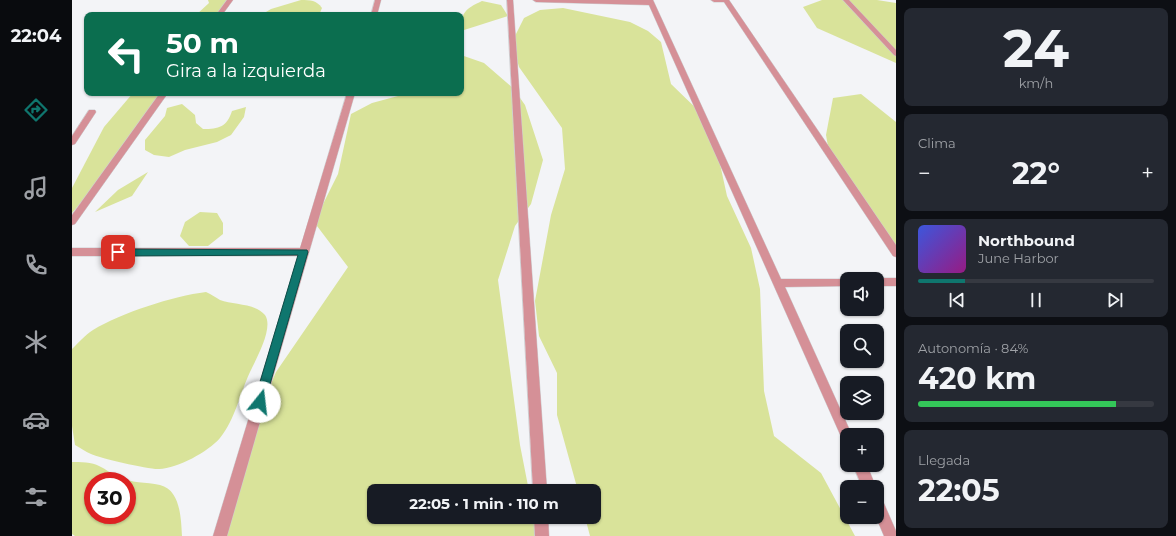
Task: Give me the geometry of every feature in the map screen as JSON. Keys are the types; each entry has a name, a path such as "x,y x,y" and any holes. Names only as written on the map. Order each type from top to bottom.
{"street":[{"path":"221,12 230,0"},
{"path":"375,12 378,0"},
{"path":"510,0 540,484"},
{"path":"536,0 651,1 843,428"},
{"path":"714,0 726,0 896,253"},
{"path":"846,0 896,54"},
{"path":"72,222 162,96"},
{"path":"220,536 350,96"},
{"path":"72,142 92,112"},
{"path":"72,252 304,252"},
{"path":"778,283 840,282"},
{"path":"884,282 896,282"},
{"path":"884,520 891,536"},
{"path":"541,524 542,536"}],"green space":[{"path":"208,0 231,0 223,12 199,12 209,3"},
{"path":"301,0 310,0 318,3 322,8 320,12 266,12 271,9"},
{"path":"822,0 877,0 896,3 896,63 817,28 803,7"},
{"path":"482,1 501,5 508,16 464,30 464,14 472,6"},
{"path":"563,8 630,22 648,31 661,42 671,84 702,114 713,132 727,196 751,248 760,289 764,391 774,436 821,473 840,508 840,524 849,524 855,536 590,536 587,524 601,524 601,484 576,484 557,415 557,373 539,336 535,301 551,215 565,169 562,128 519,67 512,42 524,18 540,10"},
{"path":"464,56 484,63 513,88 525,105 543,160 531,204 515,226 498,280 520,445 528,484 367,484 367,524 536,524 539,536 217,536 237,461 276,372 348,267 314,222 338,174 351,114 372,103 398,96 464,96"},
{"path":"861,94 896,122 896,248 829,152 826,135 833,98"},
{"path":"130,96 164,96 106,174 72,213 72,188 104,127"},
{"path":"182,104 195,115 196,123 203,129 218,128 222,126 228,121 232,111 246,107 244,117 231,135 217,142 185,150 169,157 154,155 145,150 145,140 165,116 167,108"},
{"path":"148,172 132,196 95,212 118,190"},
{"path":"200,212 217,213 223,223 223,234 208,246 189,246 180,236 185,222"},
{"path":"206,292 225,302 256,308 265,315 267,321 266,335 260,352 246,380 230,423 220,438 200,454 175,466 159,469 136,466 96,456 75,445 72,426 72,349 90,332 118,317 163,301"},
{"path":"72,462 86,462 102,467 109,472 84,472 84,524 136,524 136,481 160,485 167,488 176,499 180,514 182,536 75,536 72,534"}],"route":[{"path":"118,252 304,252 260,402"}]}
